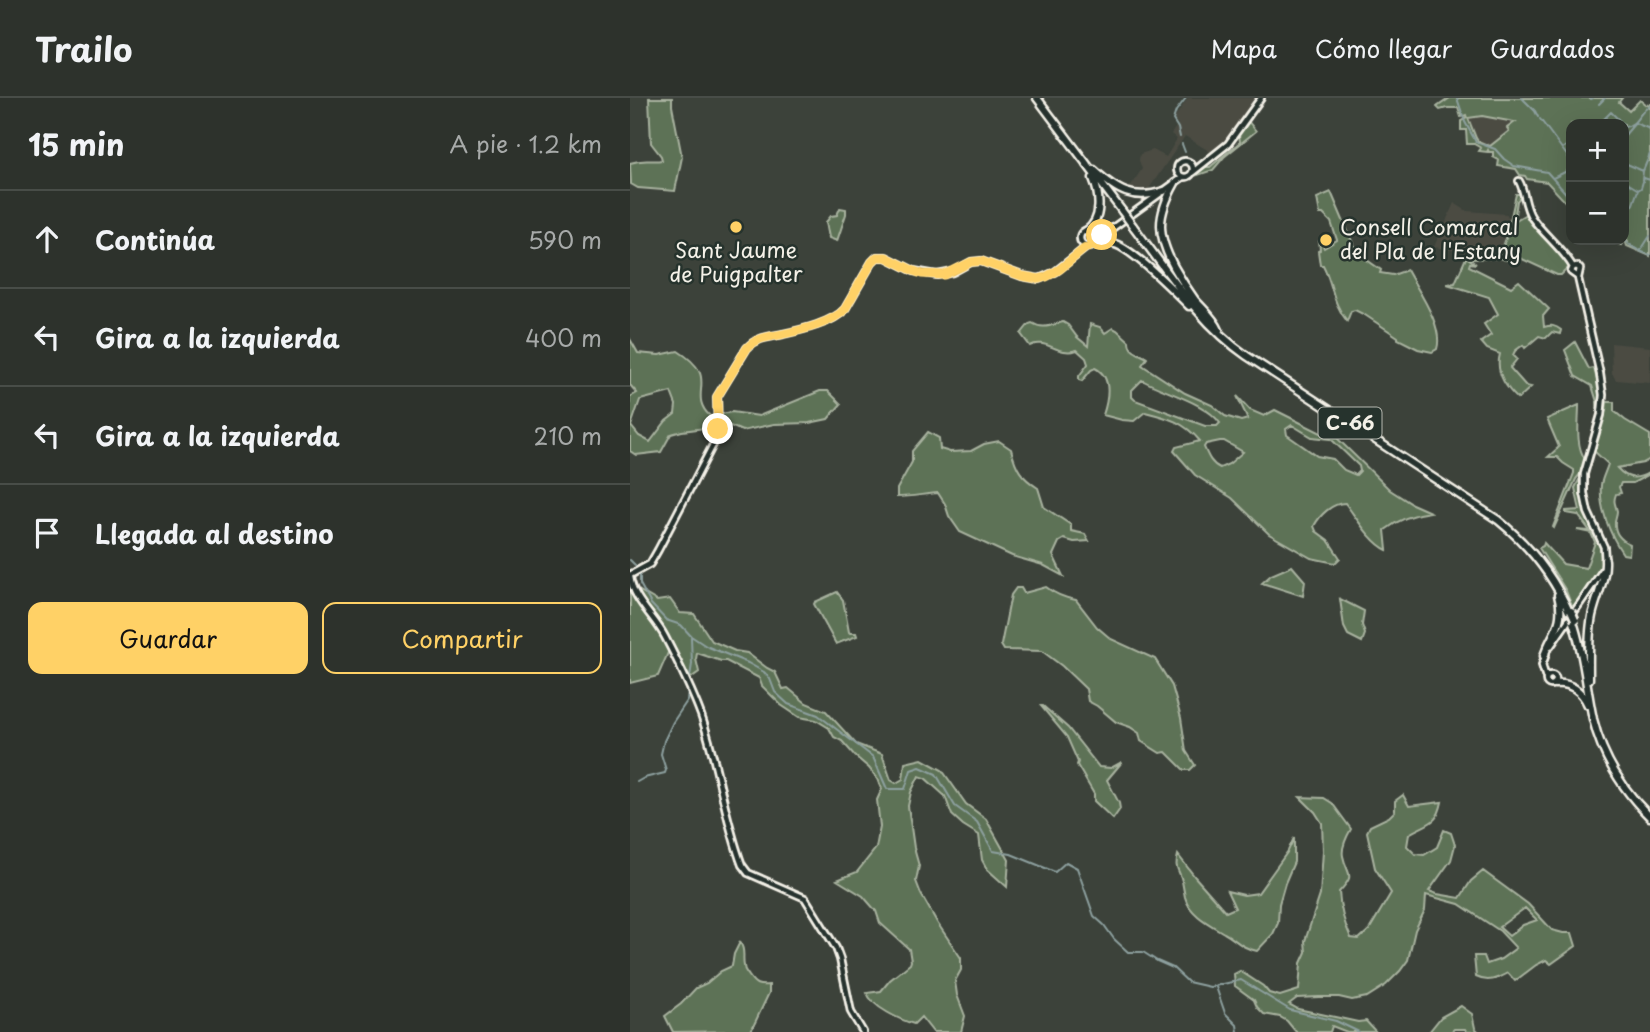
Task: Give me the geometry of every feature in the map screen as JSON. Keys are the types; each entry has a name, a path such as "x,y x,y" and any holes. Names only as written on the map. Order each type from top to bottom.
{"highway":[{"name":"C-66","path":"1038,98 1084,162 1218,331 1247,356 1488,513 1521,541 1552,579 1572,617 1597,733 1608,761 1628,792 1650,816"},
{"name":"C-66","path":"1038,98 1123,211"},
{"path":"1084,162 1095,183 1099,200 1098,212 1089,231"},
{"path":"1094,170 1113,186 1131,194 1147,195 1170,187"},
{"path":"1170,187 1160,228 1163,244 1185,287 1218,331"},
{"path":"1092,244 1110,243 1122,247 1218,331"},
{"name":"C-66","path":"1218,331 1252,356 1483,505 1507,523 1532,548 1562,591 1581,640 1598,724 1609,755 1625,784 1650,816"},
{"path":"1589,681 1591,619 1605,571 1605,560"},
{"path":"1544,656 1558,629 1560,615 1559,598 1552,579"},
{"path":"1555,684 1566,684 1580,691 1594,720"}],"street":[{"path":"863,1032 851,1012 841,959 805,898 750,874 742,865 701,715 685,675 663,632 631,583 631,575 650,564 715,441 718,425 717,397 752,342 786,334 840,315 877,257 886,257 922,274 944,275 971,262 981,261 1022,276 1039,279 1055,272 1104,232 1183,177 1191,175 1209,160 1237,133 1261,98"},
{"path":"1170,187 1181,161 1200,165"},
{"path":"1191,163 1193,172"},
{"path":"1177,171 1183,177"},
{"path":"1522,185 1530,216 1573,267 1571,271 1577,275 1603,395 1601,415 1584,474 1584,493 1588,512 1604,547 1605,560 1598,579 1544,656 1542,665 1548,676 1548,684 1555,684"},
{"path":"1080,253 1080,235 1089,231 1104,232"},
{"path":"1089,231 1092,244"},
{"path":"1080,241 1084,246 1092,244"}],"shaded area":[{"path":"1188,98 1261,98 1223,149 1212,153 1185,136 1146,193 1128,190 1142,169 1140,154 1153,150 1166,157 1177,139 1171,134 1178,124 1173,120"},
{"path":"1482,116 1515,122 1510,131 1490,146 1475,138 1467,118"},
{"path":"1454,203 1467,211 1507,214 1511,217 1499,258 1434,247"},
{"path":"1611,343 1650,347 1650,383 1616,380 1612,373"}],"green space":[{"path":"649,98 672,98 682,157 675,191 638,188 631,184 630,163 662,160 651,143"},
{"path":"1450,98 1622,98 1619,102 1629,111 1640,100 1646,105 1650,104 1650,256 1627,245 1629,245 1629,119 1566,119 1566,203 1547,182 1527,179 1516,169 1498,166 1499,160 1493,157 1493,152 1479,151 1481,148 1467,144 1466,130 1461,130 1461,121 1467,118 1466,115 1461,117 1458,108 1440,110 1437,107","holes":["1482,116 1515,122 1507,128 1509,131 1490,146 1478,141 1468,118"]},
{"path":"1248,121 1256,131 1224,157 1213,170 1195,176 1240,142 1239,134"},
{"path":"1331,192 1354,246 1367,260 1381,270 1380,273 1393,275 1407,270 1433,319 1437,330 1437,349 1432,352 1418,349 1355,310 1351,311 1347,321 1342,314 1323,265 1320,265 1318,251 1319,240 1324,248 1337,240 1331,222 1320,214 1317,198"},
{"path":"1516,194 1520,194 1514,221 1526,214 1569,267 1561,275 1557,275 1520,258 1499,258"},
{"path":"840,208 846,209 846,214 837,241 829,238 826,222 831,216 837,215"},
{"path":"1468,253 1499,258 1469,259 1476,264 1470,263 1469,266 1511,287 1519,281 1549,309 1543,316 1544,327 1553,326 1561,330 1560,334 1552,332 1546,338 1539,336 1525,348 1523,345 1515,351 1513,355 1517,359 1510,368 1526,386 1531,387 1518,399 1502,379 1500,354 1487,349 1481,342 1491,335 1484,324 1498,314 1489,297 1447,284 1455,283"},
{"path":"1063,322 1088,346 1090,324 1100,327 1105,333 1113,328 1117,330 1129,341 1133,350 1147,358 1142,365 1185,393 1212,405 1225,416 1241,421 1248,419 1237,396 1250,410 1264,416 1275,410 1321,433 1334,435 1390,490 1430,512 1406,518 1385,530 1387,550 1370,536 1345,503 1336,505 1323,514 1314,526 1340,558 1335,563 1311,558 1269,534 1232,498 1195,475 1174,451 1176,447 1200,441 1188,429 1169,419 1145,412 1134,421 1103,415 1108,389 1101,372 1095,368 1082,381 1079,380 1088,364 1086,358 1077,350 1064,351 1041,344 1030,346 1021,334 1032,323 1043,327","holes":["1142,380 1205,409 1220,423 1217,426 1205,426 1135,400 1132,390","1292,425 1312,437 1331,439 1359,466 1360,471 1356,475 1344,470 1333,459 1317,456 1287,435 1286,429","1224,441 1243,452 1220,468 1208,457 1204,447 1206,444"]},
{"path":"630,339 638,353 659,355 678,351 693,362 701,376 702,404 710,416 732,412 759,416 820,391 828,391 841,404 828,419 809,423 774,424 742,431 728,425 682,431 671,434 661,452 636,455 630,451 630,397 637,393 630,385","holes":["671,392 676,405 675,414 650,442 639,436 631,426 640,400"]},
{"path":"1575,342 1589,369 1594,368 1600,393 1598,416 1592,386 1575,376 1565,350"},
{"path":"1607,402 1614,402 1614,411 1650,435 1650,459 1617,468 1633,478 1650,472 1633,483 1621,483 1621,493 1615,497 1616,530 1621,538 1630,544 1629,555 1623,554 1606,521 1601,485 1608,464 1594,451"},
{"path":"1579,405 1579,440 1585,459 1554,528 1574,470 1557,457 1548,457 1559,447 1547,419"},
{"path":"928,432 939,438 940,449 950,452 971,451 984,444 999,441 1011,449 1020,472 1038,488 1044,507 1071,525 1071,531 1085,534 1089,541 1074,542 1064,539 1059,542 1053,555 1063,576 1043,565 1012,556 960,532 938,493 897,497 897,489 912,462 912,451"},
{"path":"1579,480 1583,500 1603,555 1601,569 1573,609 1566,591 1539,548 1544,543 1563,564 1586,568 1595,542 1591,533 1577,530 1590,531 1578,515 1566,513 1580,510 1575,488"},
{"path":"1292,566 1305,581 1303,596 1262,583 1271,575"},
{"path":"630,585 657,601 670,599 680,613 694,614 712,641 747,653 775,672 783,689 788,688 806,703 826,711 856,744 882,754 891,780 896,783 903,779 905,763 922,759 942,770 966,804 986,819 1009,860 1007,887 987,869 982,860 979,835 952,815 945,796 919,776 911,792 908,806 919,866 916,881 938,924 961,958 961,970 955,981 965,1016 961,1032 933,1032 921,1017 914,1024 901,1019 880,1008 867,993 881,991 911,961 909,949 880,923 876,911 863,896 837,880 857,872 876,848 880,827 877,800 882,789 878,779 842,741 834,737 829,728 816,720 799,717 781,705 762,686 759,678 726,661 697,653 699,672 688,680 670,648 658,676 630,683"},
{"path":"1046,587 1060,596 1076,600 1097,627 1111,639 1155,659 1172,686 1186,751 1195,765 1190,770 1184,770 1166,752 1160,753 1141,741 1139,733 1116,722 1088,701 1086,689 1042,651 1004,650 1001,645 1011,595 1016,588 1021,588 1024,593"},
{"path":"837,592 843,600 849,632 856,633 857,636 836,644 814,604"},
{"path":"1340,599 1364,611 1362,625 1365,634 1362,642 1348,635 1344,627"},
{"path":"1041,706 1068,728 1099,767 1111,768 1122,762 1107,780 1120,809 1113,819 1094,801 1094,794 1077,765 1067,737"},
{"path":"1403,795 1409,806 1442,802 1434,820 1409,834 1407,846 1415,854 1424,855 1437,847 1444,830 1451,833 1455,845 1451,860 1429,891 1460,898 1471,881 1483,871 1528,904 1552,930 1572,933 1576,946 1551,964 1546,960 1536,965 1515,981 1508,973 1492,980 1480,979 1476,977 1474,956 1484,956 1487,964 1501,959 1516,948 1500,931 1459,904 1426,895 1425,910 1415,930 1408,960 1386,985 1367,997 1352,1000 1339,997 1297,998 1289,1004 1298,1009 1358,1022 1366,1021 1376,1032 1347,1032 1332,1026 1330,1032 1296,1032 1280,1017 1264,1014 1254,1000 1235,986 1234,974 1240,971 1269,993 1280,996 1299,990 1301,963 1306,952 1305,941 1320,895 1323,851 1322,823 1300,797 1324,798 1332,803 1351,829 1343,853 1349,878 1339,892 1341,910 1351,938 1359,939 1369,930 1391,893 1375,868 1367,832 1370,826 1395,811 1395,801","holes":["1525,908 1537,920 1523,925 1509,936 1499,927"]},
{"path":"1294,838 1294,862 1279,904 1278,923 1273,934 1257,951 1243,946 1206,922 1187,903 1177,866 1178,855 1226,912 1235,908 1227,891 1244,895 1258,893"},
{"path":"740,942 745,971 755,983 769,985 769,993 751,1031 673,1032 665,1016 696,988 732,966"},
{"path":"1461,1006 1472,1014 1475,1028 1479,1032 1454,1029 1451,1032 1429,1032 1441,1017"}],"waterway":[{"path":"1180,137 1173,120 1186,98"},
{"path":"1457,98 1465,122 1476,142 1495,149 1514,166 1547,172 1566,193"},
{"path":"1522,98 1538,117"},
{"path":"1599,104 1605,98"},
{"path":"1629,126 1650,106"},
{"path":"1604,119 1611,112 1618,119"},
{"path":"1540,119 1566,154"},
{"path":"1629,130 1635,123 1650,129"},
{"path":"1182,144 1185,152"},
{"path":"1629,165 1643,171 1650,154"},
{"path":"1642,180 1643,171"},
{"path":"1553,178 1566,172"},
{"path":"1629,210 1644,178 1650,180"},
{"path":"1626,182 1637,189"},
{"path":"1641,250 1650,236"},
{"path":"1629,243 1650,255"},
{"path":"630,560 636,566 640,584 651,604 666,620 681,625 706,646 764,672 775,692 788,704 818,715 873,757 887,789 905,789 911,770 920,767 936,774 955,806 977,822 993,851 1011,854 1055,872 1066,862 1077,868 1094,916 1128,952 1143,952 1173,968 1188,982 1210,987 1241,980 1290,1010 1336,1021 1359,1032"},
{"path":"689,683 692,664 691,637"},
{"path":"637,782 665,773 661,754 664,741 687,701 688,689"},
{"path":"1216,987 1225,1013 1237,1025 1238,1032"}],"place":[{"name":"Sant Jaume de Puigpalter","path":"736,227"},
{"name":"Consell Comarcal del Pla de l'Estany","path":"1326,240"}],"route":[{"path":"718,429 717,397 752,342 786,334 840,315 877,257 886,257 922,274 944,275 971,262 981,261 1022,276 1039,279 1060,269 1102,235"}]}
